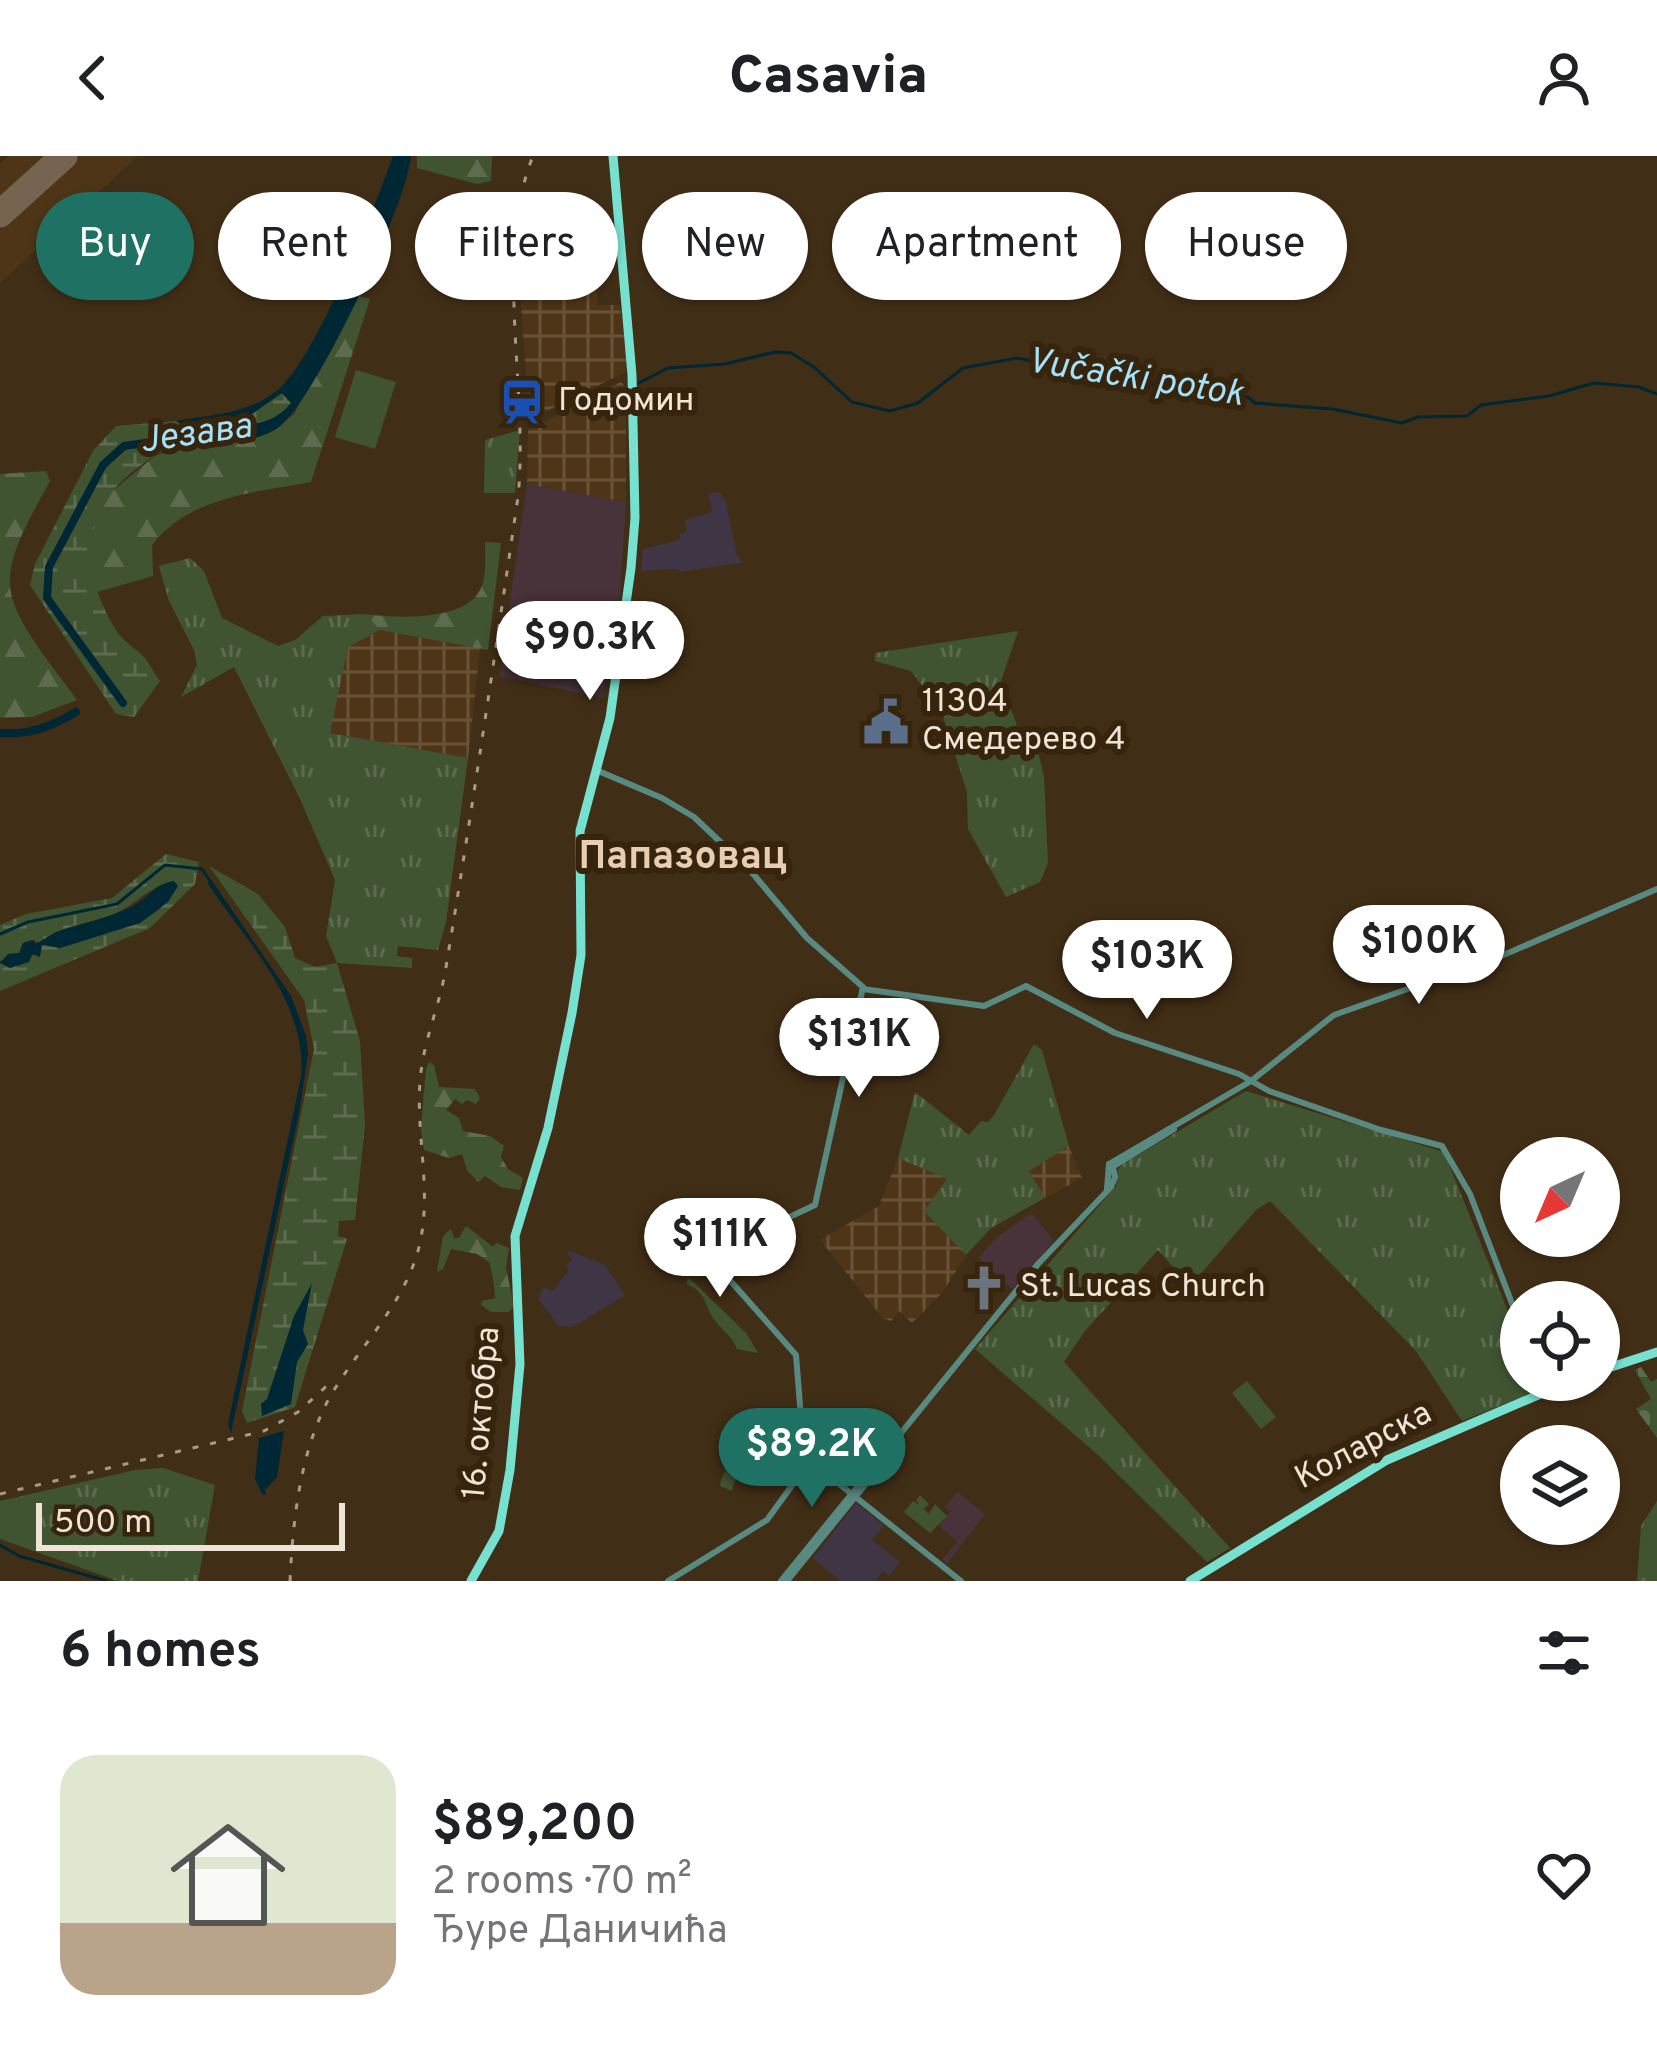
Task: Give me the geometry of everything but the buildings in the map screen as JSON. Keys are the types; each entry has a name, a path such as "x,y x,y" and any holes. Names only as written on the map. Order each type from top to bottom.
{"main road":[{"name":"16. октобра","path":"472,1581 501,1525 510,1470 520,1364 514,1243 548,1128 572,1013 581,955 580,831 610,718 622,642 634,518 630,332 613,156"},
{"path":"1620,1364 1657,1352"},
{"name":"Коларска","path":"1190,1581 1375,1466 1510,1401"}],"street":[{"path":"596,770 694,817 749,868 814,945 863,989 814,1205 740,1240 708,1240 704,1247 798,1358 802,1453 961,1581"},
{"path":"784,1581 1035,1268 1114,1181 1110,1167 1251,1081 1334,1015 1501,956 1657,889"},
{"path":"863,989 984,1006 1026,986 1115,1033 1381,1130 1445,1148 1470,1194 1503,1281"},
{"path":"668,1581 766,1520 809,1462"}],"shaded area":[{"path":"9,156 138,156 99,192 36,192 36,250 0,283 0,164"},
{"path":"521,300 597,300 597,305 620,305 625,372 529,420"},
{"path":"621,382 626,388 626,502 527,484 528,430"},
{"path":"527,484 626,502 620,594 603,698 499,676"},
{"path":"718,492 725,498 742,563 679,572 641,571 643,549 680,540 680,534 687,532 685,520 712,512 708,494"},
{"path":"380,630 480,648 468,758 329,733 348,647"},
{"path":"1069,1146 1082,1178 1045,1198 1029,1171"},
{"path":"898,1158 948,1179 924,1211 966,1255 942,1293 912,1323 899,1311 891,1321 883,1318 820,1240 879,1206"},
{"path":"1032,1213 1054,1241 1012,1289 978,1258 997,1237"},
{"path":"567,1250 605,1265 625,1295 573,1327 559,1326 538,1299 543,1287 553,1291 568,1271 572,1260"},
{"path":"957,1492 985,1514 947,1564 942,1560 957,1541 939,1526"},
{"path":"856,1503 884,1525 872,1540 900,1562 889,1576 883,1571 875,1581 840,1581 813,1558"}],"green space":[{"path":"417,156 492,156 491,181 477,184 417,168"},
{"path":"356,300 370,300 311,482 204,506 167,529 152,545 153,576 97,592 90,565 91,528 103,499 156,455 273,431 294,414"},
{"path":"356,370 396,382 375,449 335,437"},
{"path":"282,393 291,403 282,412 266,421 247,423 252,414"},
{"path":"176,421 196,431 193,439 155,456 122,481 98,516 93,535 93,574 107,614 160,681 134,717 116,714 30,585 35,564 93,451 116,426"},
{"path":"520,430 515,493 484,493 485,440"},
{"path":"46,471 50,481 17,546 10,586 27,630 77,700 32,717 0,718 0,474"},
{"path":"485,542 501,543 488,650 380,630 365,614 427,616 459,608 482,585"},
{"path":"190,558 204,571 222,618 278,646 295,640 323,616 365,614 380,630 348,647 330,733 468,758 446,922 438,950 398,946 397,956 412,958 412,968 337,963 326,936 335,880 234,667 181,697 197,665 159,566"},
{"path":"1018,631 1001,681 1020,734 1037,748 1044,776 1048,863 1040,882 1006,897 968,829 967,792 941,710 911,671 875,661 875,653"},
{"path":"166,854 199,862 195,884 150,928 0,991 0,963 28,962 42,944 60,948 139,923 160,909 174,881 114,914 66,929 42,943 23,943 20,953 0,961 0,925 26,914 112,898"},
{"path":"209,866 258,894 285,927 295,958 315,967 337,963 360,1041 365,1125 355,1220 339,1221 338,1236 347,1239 295,1407 247,1423 242,1411 314,1049 304,1000"},
{"path":"1034,1044 1042,1050 1069,1146 1029,1171 1045,1198 991,1228 966,1255 924,1211 947,1179 898,1158 915,1092 969,1135 994,1115"},
{"path":"429,1062 439,1087 475,1089 480,1098 476,1104 455,1099 446,1110 459,1118 463,1131 490,1136 504,1146 501,1157 508,1169 523,1178 520,1190 501,1187 485,1176 478,1182 462,1154 449,1158 424,1150 421,1128"},
{"path":"1246,1091 1444,1152 1500,1292 1500,1401 1512,1401 1462,1421 1416,1351 1270,1201 1256,1210 1190,1286 1158,1250 1085,1331 1064,1362 1230,1548 1207,1562 1097,1454 975,1349 1116,1186 1123,1164"},
{"path":"466,1226 493,1247 496,1243 509,1248 506,1268 514,1306 509,1312 491,1312 481,1305 495,1294 489,1262 477,1254 451,1249 437,1272 443,1236 451,1229 454,1238 459,1238"},
{"path":"689,1278 746,1333 758,1353 737,1349 702,1296 686,1284"},
{"path":"1641,1367 1651,1382 1657,1379 1657,1438 1636,1409 1651,1399 1635,1370"},
{"path":"1247,1381 1276,1417 1261,1429 1232,1393"},
{"path":"753,1422 766,1425 732,1491 720,1486"},
{"path":"163,1468 215,1485 198,1581 118,1581 0,1539 0,1501"},
{"path":"920,1495 929,1504 924,1509 929,1514 935,1504 947,1516 930,1533 904,1512 913,1501 919,1505"},
{"path":"1657,1501 1657,1581 1637,1581 1641,1526"}],"water":[{"path":"393,156 411,156 391,222 391,192 379,192"},
{"path":"333,300 357,300 315,380 279,427 245,441 181,442 193,439 196,431 176,421 256,404 280,388 311,344","holes":["282,393 291,403 260,423 248,423 252,414"]},
{"path":"210,878 291,996 308,1054 231,1433 228,1424 301,1077 301,1050 285,999 208,884"},
{"path":"174,881 178,886 168,902 140,923 60,948 42,945 40,957 32,954 29,962 10,968 0,963 8,954 19,953 23,943 34,940 35,944 124,910"},
{"path":"312,1283 303,1330 308,1344 297,1362 291,1404 262,1416 261,1404 267,1399 294,1316"},
{"path":"284,1431 277,1477 266,1495 262,1494 255,1479 259,1438"}],"waterway":[{"name":"Vučački potok","path":"639,383 668,368 725,364 775,352 791,353 814,367 852,402 890,411 918,403 963,368 1017,358 1193,392 1248,397 1255,403 1332,409 1402,423 1418,417 1467,416 1481,405 1549,396 1594,383 1639,387 1657,394"},
{"name":"Језава","path":"123,703 47,598 49,567 103,465 124,446 202,435"},
{"path":"0,733 40,729 76,712"},
{"path":"0,934 28,922 117,904 165,865 202,869 210,881"},
{"path":"0,1545 19,1556 107,1581"}],"runway":[{"path":"0,214 64,156"}],"railway":[{"path":"290,1581 296,1509 320,1416 403,1287 423,1224 422,1065 446,967 518,497 515,236 533,156"},
{"path":"0,1494 264,1431 298,1412 330,1383"}],"place":[{"name":"Годомин","path":"522,402"},
{"name":"11304 Смедерево 4","path":"886,722"},
{"name":"St. Lucas Church","path":"984,1288"}],"district":[{"name":"Папазовац","path":"683,858"}]}
